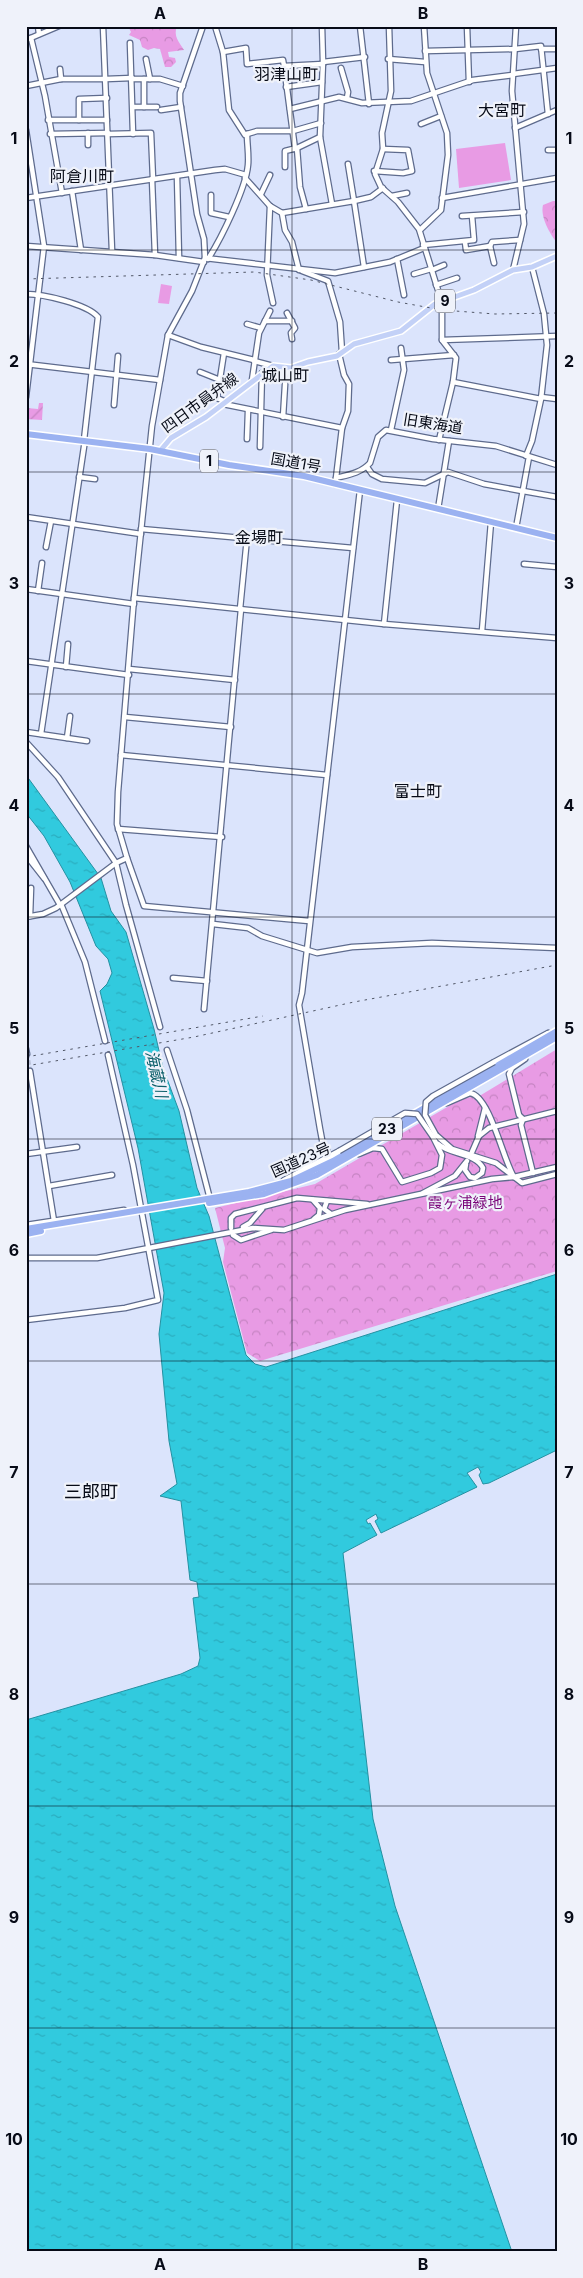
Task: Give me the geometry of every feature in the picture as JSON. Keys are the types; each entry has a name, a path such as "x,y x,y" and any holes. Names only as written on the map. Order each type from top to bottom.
{"highway":[{"name":"国道1号","path":"26,434 150,449 335,481 397,500 557,538"},
{"name":"国道23号","path":"26,1229 208,1200 291,1181 318,1169 557,1030"},
{"name":"国道23号","path":"208,1200 272,1192 318,1175 557,1038"},
{"name":"国道23号","path":"26,1234 143,1211"}],"main road":[{"name":"9","path":"273,366 286,368 341,353 354,344 401,331 433,305 442,303 512,270 532,266 557,256"},
{"name":"四日市員弁線","path":"160,451 171,438 224,403 273,366"}],"street":[{"path":"38,26 39,34"},
{"path":"59,26 29,39 43,83 50,134 62,193"},
{"path":"103,26 112,251"},
{"path":"203,26 180,93 197,214 204,239 206,260"},
{"path":"215,26 223,52 229,110 247,134"},
{"path":"322,26 323,63 320,137 332,204"},
{"path":"360,26 369,104"},
{"path":"388,26 388,59 391,91 382,133 383,149 374,171 376,179 383,188 420,230 442,303 442,340 454,355 453,382 439,440"},
{"path":"420,230 441,210 448,155 447,133 433,93 425,62 424,26"},
{"path":"467,26 469,51 468,82"},
{"path":"512,270 524,224 522,184 515,128 513,75 516,26"},
{"path":"130,43 133,134"},
{"path":"424,51 469,51 541,46 541,49 557,49"},
{"path":"223,52 246,48 247,64 283,60 300,187 306,209"},
{"path":"541,49 548,114"},
{"path":"284,66 365,57"},
{"path":"144,107 147,79 146,59"},
{"path":"388,59 425,62"},
{"path":"340,68 348,92 347,98"},
{"path":"290,108 339,97 369,104 411,101 468,82 557,68"},
{"path":"60,69 61,79"},
{"path":"26,86 61,79 160,79 183,86"},
{"path":"286,87 322,82"},
{"path":"78,120 79,99 107,98"},
{"path":"132,107 159,109 181,107"},
{"path":"515,128 557,110"},
{"path":"421,124 441,116"},
{"path":"48,120 107,120"},
{"path":"247,134 257,131 293,131 321,123"},
{"path":"26,130 44,246 28,365 26,397"},
{"path":"88,133 88,145"},
{"path":"50,134 151,133 155,255"},
{"path":"247,134 248,164 245,177 229,217 206,260 192,292 168,335 150,449 141,531 121,755 118,829 144,906 309,921"},
{"path":"285,167 285,151 320,137"},
{"path":"374,171 402,173 412,171 408,150 383,149"},
{"path":"548,150 557,150"},
{"path":"348,164 364,267"},
{"path":"26,198 225,169 245,177 270,206 282,213 371,197 383,188"},
{"path":"261,194 270,175"},
{"path":"177,176 179,258"},
{"path":"442,198 557,178"},
{"path":"72,191 81,250"},
{"path":"392,196 407,193"},
{"path":"211,194 211,213 229,217"},
{"path":"270,206 268,214 267,276 273,303"},
{"path":"462,216 524,212"},
{"path":"282,213 285,230 301,272 328,281 340,322 344,375 349,384 348,411 342,428 335,481 366,467 375,476 425,483 444,473 458,474 484,484 557,498"},
{"path":"26,246 112,251 335,273 397,259 424,247 474,240 472,216"},
{"path":"465,242 466,250 490,246 492,242 520,240"},
{"path":"490,246 494,263"},
{"path":"397,259 404,295"},
{"path":"414,274 444,265"},
{"path":"516,528 527,456 541,398 547,338 532,266"},
{"path":"436,285 457,278"},
{"path":"26,294 37,294 84,306 98,317 79,477 41,734"},
{"path":"252,380 260,328 270,311"},
{"path":"287,313 294,328 291,333 292,339"},
{"path":"265,321 292,321"},
{"path":"248,332 248,325 260,328"},
{"path":"168,335 273,366"},
{"path":"442,340 547,338 557,336"},
{"path":"391,430 404,370 401,348"},
{"path":"224,353 217,398 224,403 248,411 342,428"},
{"path":"391,360 454,355"},
{"path":"114,405 118,356"},
{"path":"28,365 160,380"},
{"path":"283,417 286,368"},
{"path":"200,372 220,380"},
{"path":"260,447 262,373"},
{"path":"453,382 541,398 557,399"},
{"path":"247,439 248,411"},
{"name":"旧東海道","path":"366,467 370,463 383,430 439,440 496,446 557,465"},
{"path":"438,509 449,441"},
{"path":"79,477 95,479"},
{"path":"302,1171 301,1168 327,1150 299,1009 360,490"},
{"path":"384,624 397,500"},
{"path":"26,517 141,531 353,548"},
{"path":"46,547 51,521"},
{"path":"482,631 491,522"},
{"path":"204,1009 222,837 247,538"},
{"path":"38,591 42,563"},
{"path":"524,564 557,567"},
{"path":"26,589 134,601 557,638"},
{"path":"66,667 68,644"},
{"path":"26,661 129,675"},
{"path":"129,669 235,680"},
{"path":"67,738 70,716"},
{"path":"125,716 231,727"},
{"path":"26,732 87,741"},
{"path":"26,742 58,777 116,864 160,1027"},
{"path":"121,755 327,775"},
{"path":"118,829 222,837"},
{"path":"26,846 61,904 85,962 105,1041"},
{"path":"26,855 47,881"},
{"path":"31,888 28,917 49,912 127,858"},
{"path":"213,924 248,928 262,936 317,953 352,947 432,943 557,948"},
{"path":"173,978 207,981"},
{"path":"318,1175 368,1150 379,1147 384,1150 402,1182 435,1171 441,1165 442,1155 425,1115 426,1102 432,1096 557,1030"},
{"path":"523,1119 518,1115 510,1072 547,1043"},
{"path":"167,1050 187,1110 208,1200"},
{"path":"26,1320 155,1302 158,1300 143,1211 108,1055"},
{"path":"30,1071 54,1221"},
{"path":"414,1119 470,1093 478,1096 486,1108 514,1177"},
{"path":"472,1152 486,1108"},
{"path":"477,1140 483,1132 493,1126 557,1112"},
{"path":"249,1192 284,1180 302,1171 405,1113 417,1114 444,1149 478,1161 482,1166 482,1174 475,1178 470,1177 465,1170 467,1162 452,1178 421,1193 398,1200"},
{"path":"523,1119 521,1125 533,1173"},
{"path":"435,1136 447,1146 496,1163 525,1184 557,1174"},
{"path":"26,1154 77,1146"},
{"path":"26,1258 87,1259 253,1228 284,1230 332,1214 492,1178 514,1177 557,1167"},
{"path":"49,1186 112,1175"},
{"path":"231,1228 231,1218 235,1214 294,1199 376,1204"},
{"path":"312,1199 320,1208 319,1215 313,1220"},
{"path":"328,1200 324,1204 324,1209 332,1214"},
{"path":"227,1232 248,1225 258,1212 266,1207"},
{"path":"26,1225 143,1211"},
{"path":"233,1235 241,1240 272,1229"}],"green space":[{"path":"128,26 177,26 176,36 184,50 168,52 169,57 175,58 176,62 171,67 165,67 160,49 148,50 142,47 140,40 129,35 131,32"},
{"path":"505,143 511,180 459,188 456,149"},
{"path":"557,201 557,243 546,225 542,210 543,205"},
{"path":"161,284 172,286 169,304 158,303"},
{"path":"39,403 43,403 42,420 26,419 27,408 38,409"},
{"name":"霞ヶ浦緑地","path":"557,1049 557,1271 260,1361 247,1353 223,1262 225,1248 215,1208 315,1184 461,1099 481,1095"}],"water":[{"name":"海蔵川","path":"26,775 101,878 111,911 126,932 154,1029 163,1068 179,1111 197,1188 209,1216 246,1355 255,1364 266,1367 557,1274 557,1450 489,1483 483,1484 478,1467 467,1473 477,1487 381,1533 375,1521 378,1519 376,1514 366,1520 377,1535 343,1553 373,1819 395,1906 512,2252 26,2252 26,1720 181,1674 198,1666 200,1658 193,1598 199,1597 197,1582 190,1580 181,1501 160,1496 177,1484 169,1441 159,1334 164,1293 138,1148 100,991 107,984 112,973 108,959 96,946 70,882 44,836 26,813"}],"tunnel":[{"path":"27,1054 30,1071"}],"railway":[{"path":"26,279 254,272 311,280 398,302 442,310 495,314 557,313"},
{"path":"26,1066 194,1037 354,1002 557,965"},
{"path":"26,1057 263,1016"}],"district":[{"name":"羽津山町","path":"286,74"},
{"name":"大宮町","path":"502,110"},
{"name":"阿倉川町","path":"82,176"},
{"name":"城山町","path":"285,375"},
{"name":"金場町","path":"259,537"},
{"name":"富士町","path":"418,791"},
{"name":"三郎町","path":"91,1492"}]}
